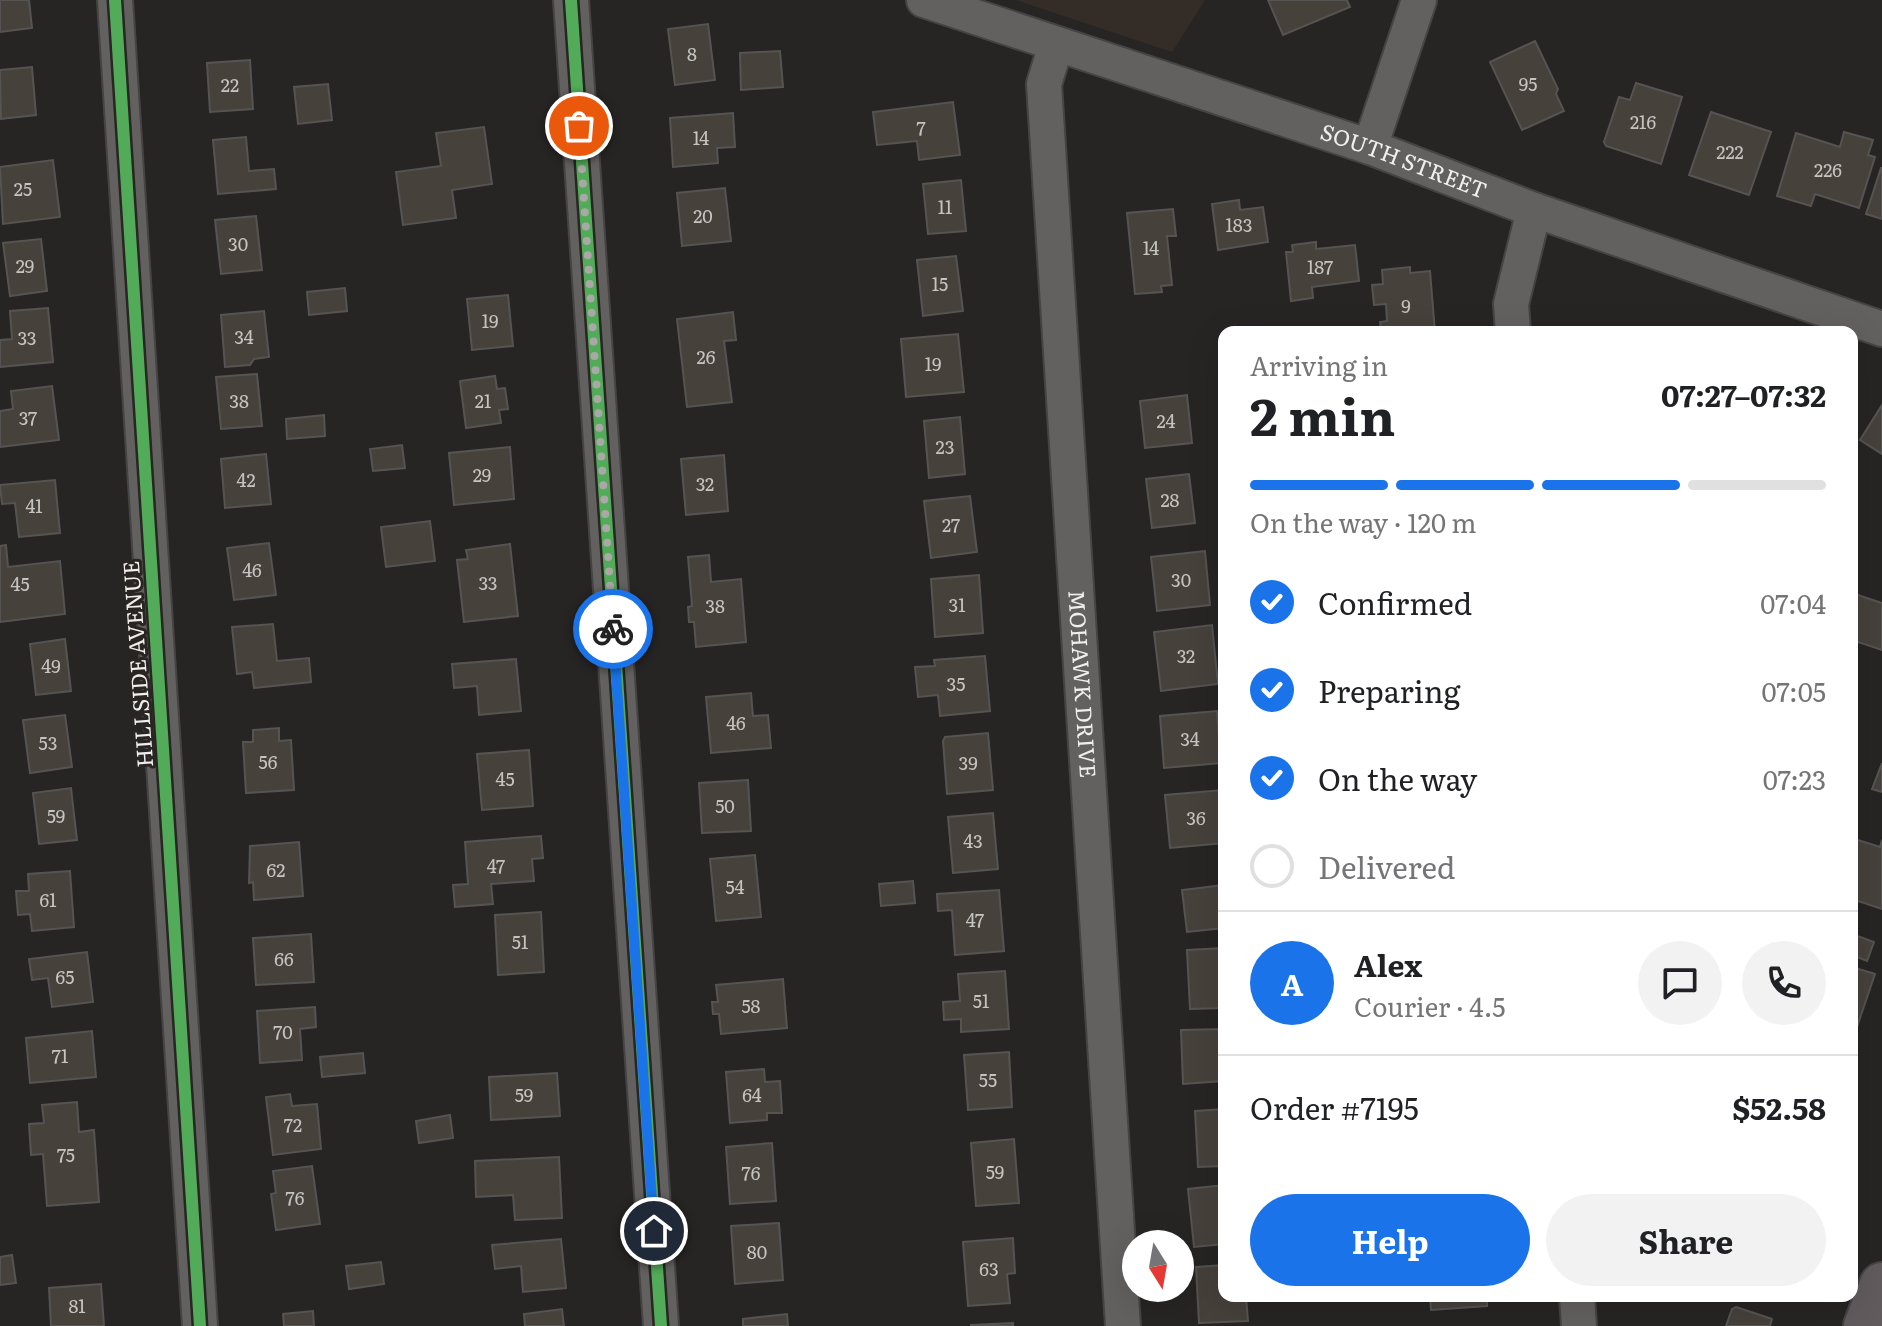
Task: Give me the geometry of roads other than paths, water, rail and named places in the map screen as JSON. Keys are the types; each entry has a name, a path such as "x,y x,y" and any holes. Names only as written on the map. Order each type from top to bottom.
{"main road":[{"path":"1866,1326 1882,1285"}],"street":[{"name":"HILLSIDE AVENUE","path":"115,0 200,1326"},
{"path":"571,0 661,1326"},
{"name":"SOUTH STREET","path":"924,0 1370,147 1534,210 1882,329"},
{"path":"1370,147 1419,0"},
{"name":"MOHAWK DRIVE","path":"1056,45 1044,84 1123,1326"},
{"path":"1513,326 1511,304 1534,210"},
{"path":"1577,1302 1579,1326"}]}
